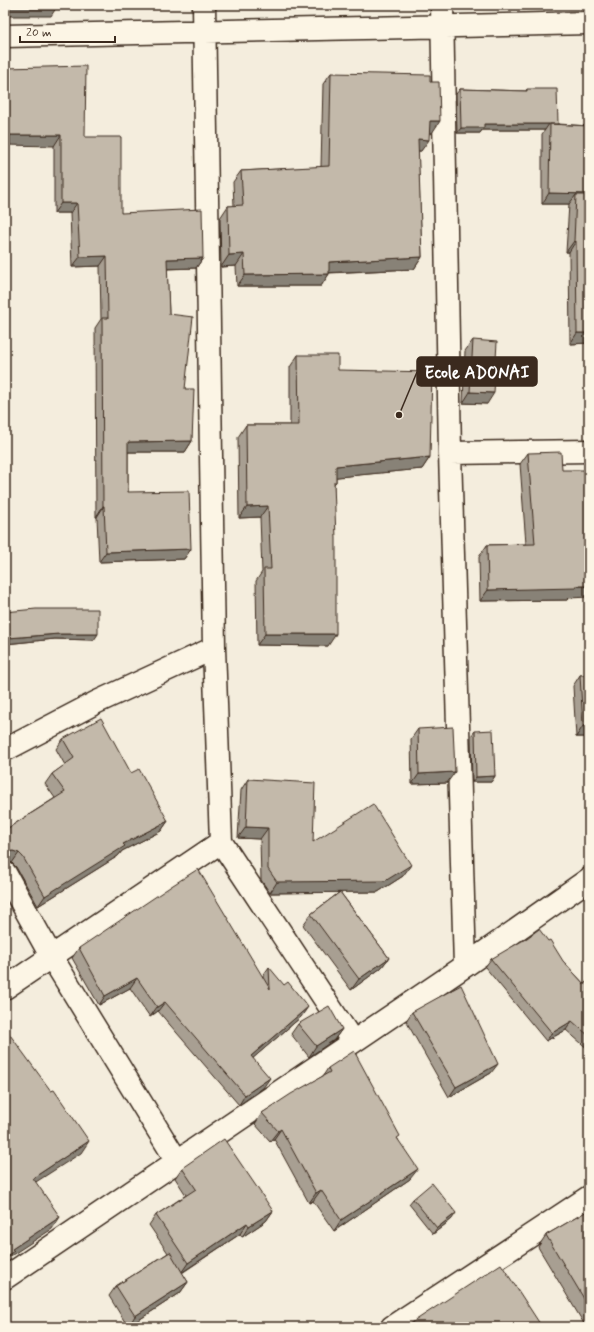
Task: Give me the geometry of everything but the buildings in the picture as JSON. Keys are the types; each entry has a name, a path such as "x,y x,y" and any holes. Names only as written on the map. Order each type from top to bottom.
{"street":[{"path":"204,5 214,648 221,842 352,1042"},
{"path":"443,16 450,453 465,966"},
{"path":"5,36 204,32 443,16 589,23"},
{"path":"450,453 589,450"},
{"path":"5,750 97,702 214,648"},
{"path":"5,988 221,842"},
{"path":"5,873 51,956 177,1161"},
{"path":"5,1278 465,966 589,879"},
{"path":"392,1327 589,1197"}],"place":[{"name":"Ecole ADONAI","path":"399,415"}]}
